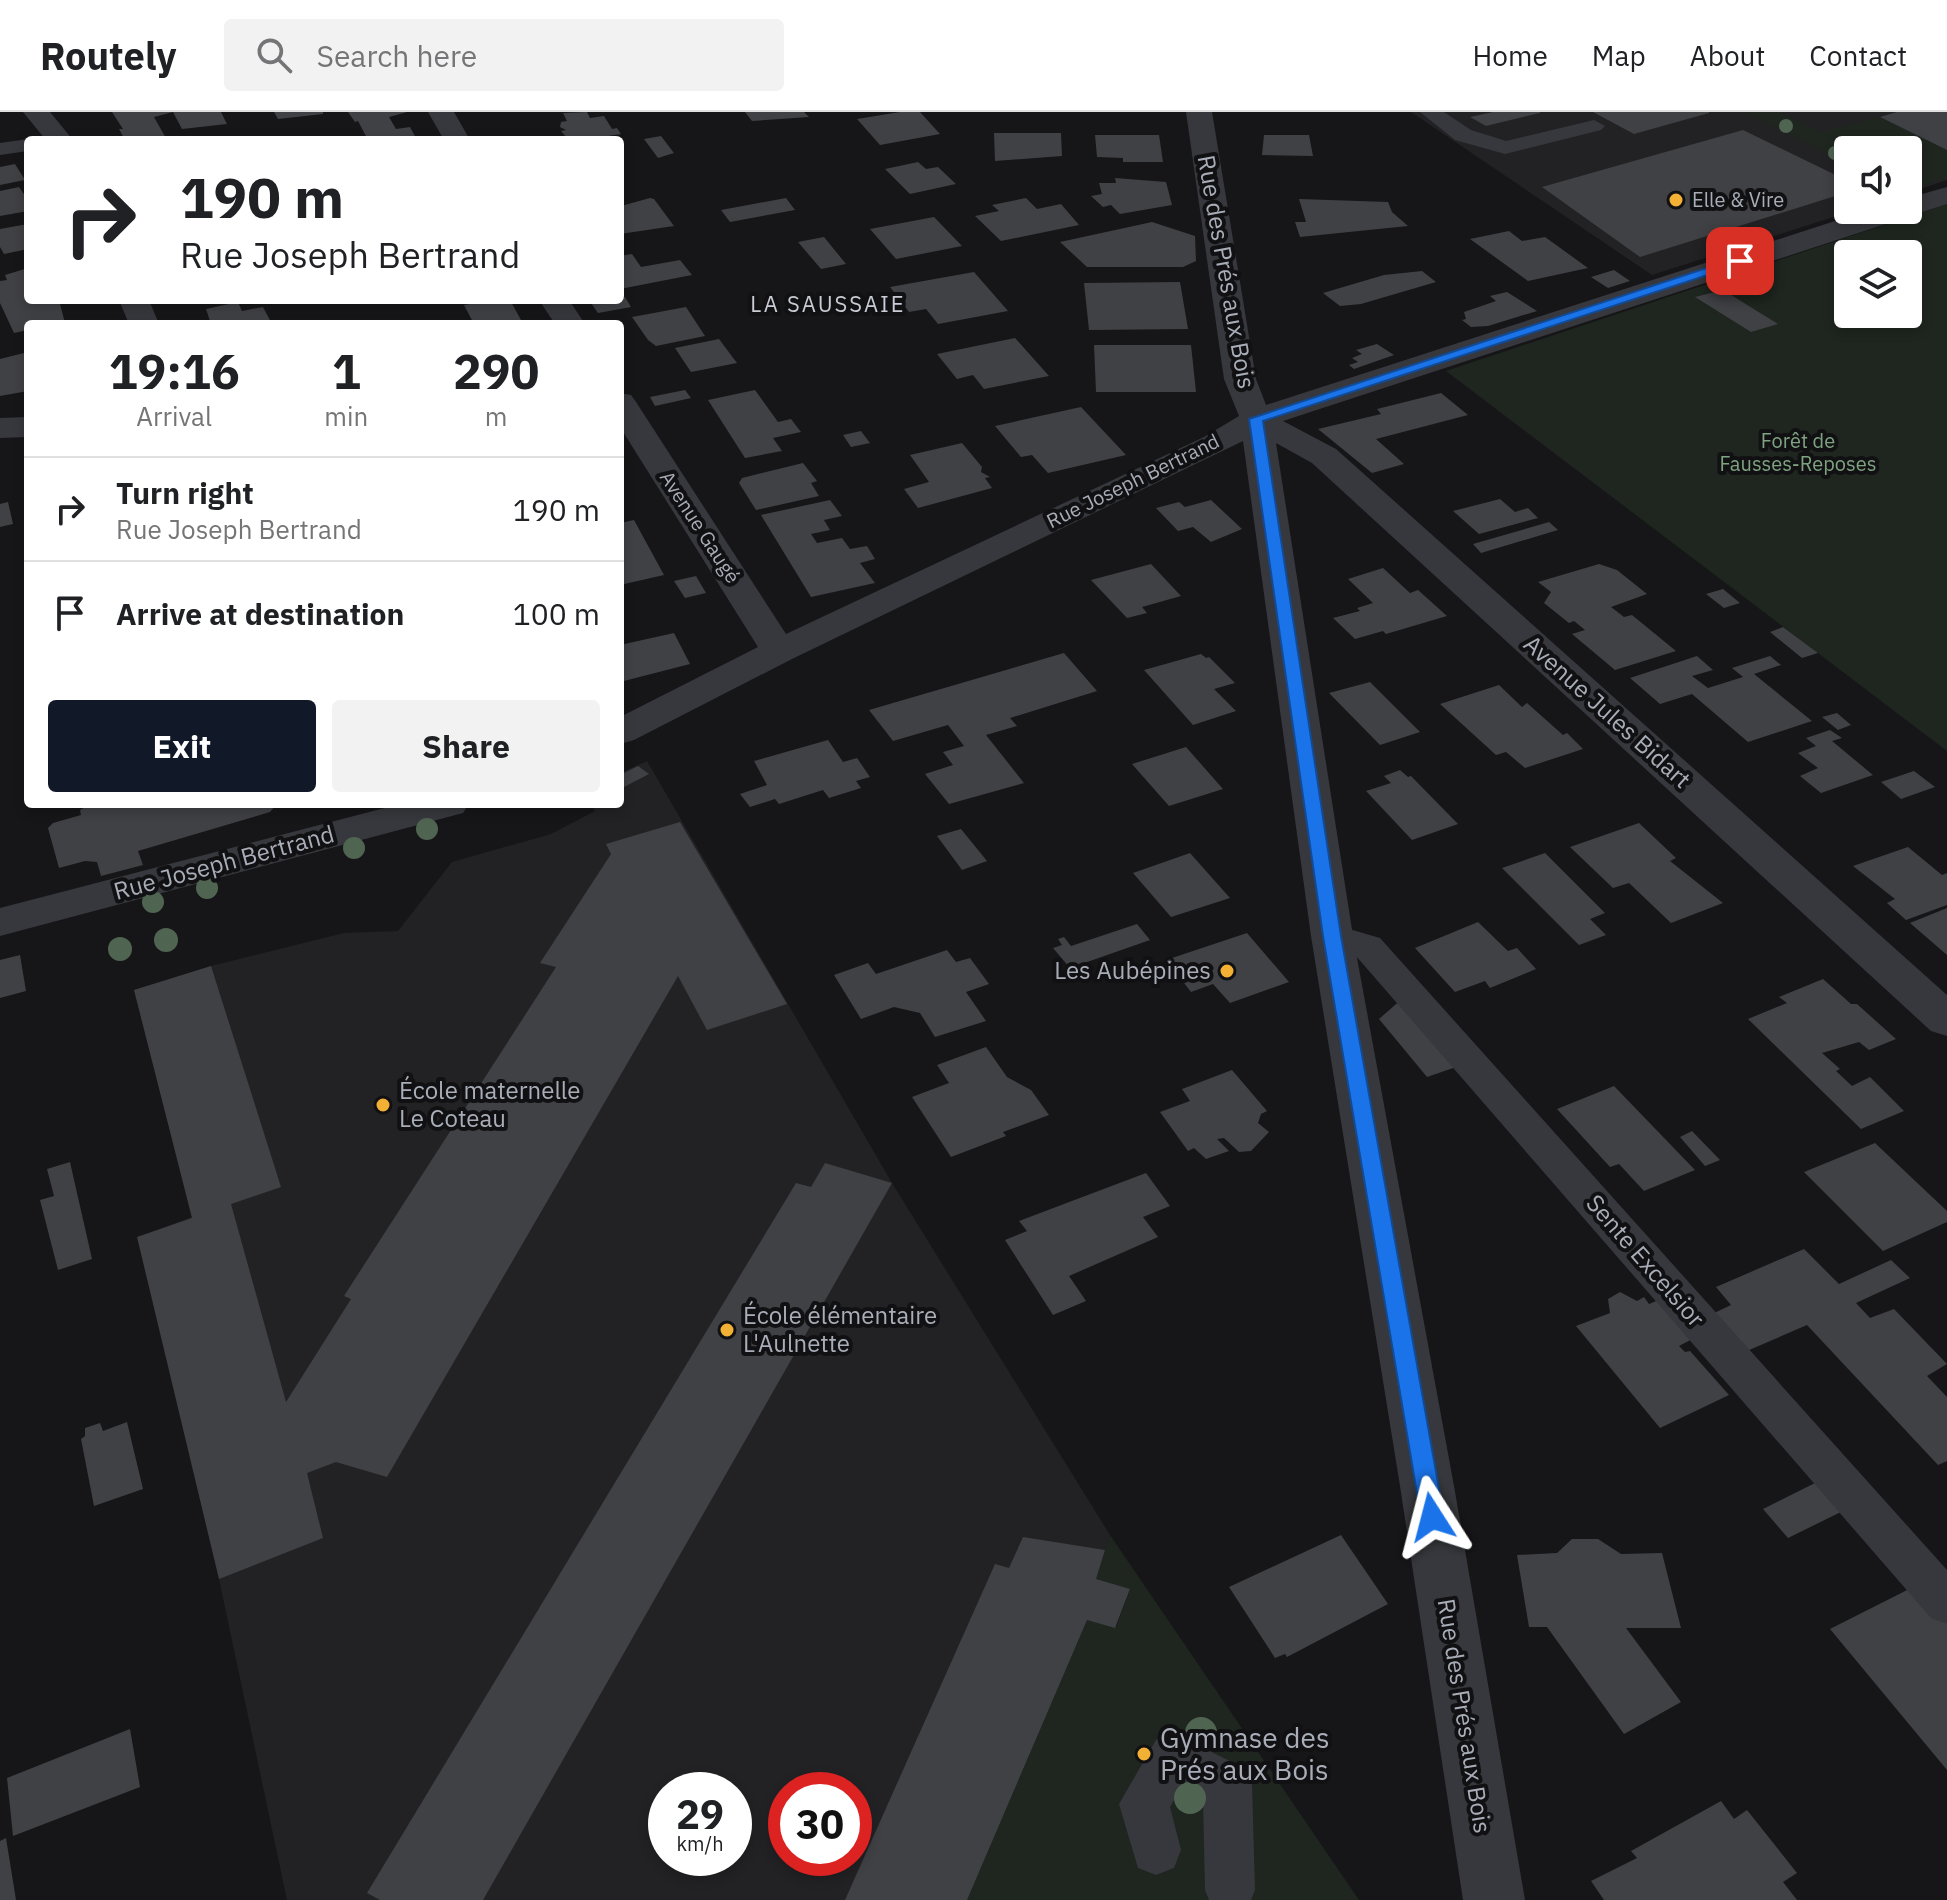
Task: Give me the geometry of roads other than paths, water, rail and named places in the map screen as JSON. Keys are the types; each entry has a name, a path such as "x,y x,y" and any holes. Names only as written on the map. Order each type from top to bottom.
{"street":[{"path":"36,112 57,136"},
{"path":"441,112 455,136"},
{"name":"Rue des Prés aux Bois","path":"1199,112 1240,379 1256,419 1332,936 1427,1486 1494,1900"},
{"path":"1922,203 1947,195"},
{"name":"Rue Joseph Bertrand","path":"624,730 779,651 1215,444 1256,419 1854,224"},
{"name":"Avenue Gaugé","path":"624,408 779,651"},
{"name":"Avenue Jules Bidart","path":"1256,419 1324,456 1947,1020"},
{"path":"0,428 24,427"},
{"name":"Rue Joseph Bertrand","path":"0,922 344,817 417,808"}],"lane":[{"path":"1430,112 1463,135 1505,148 1594,126"},
{"path":"0,149 24,146"},
{"name":"Sente Excelsior","path":"1332,936 1368,947 1947,1603"},
{"path":"1156,1850 1144,1804 1173,1756 1227,1785 1230,1890"}],"place":[{"name":"Elle & Vire","path":"1676,200"},
{"name":"Les Aubépines","path":"1227,971"},
{"name":"École maternelle Le Coteau","path":"383,1105"},
{"name":"École élémentaire L'Aulnette","path":"727,1330"},
{"name":"Gymnase des Prés aux Bois","path":"1144,1754"}],"district":[{"name":"LA SAUSSAIE","path":"828,304"}],"park label":[{"name":"Forêt de Fausses-Reposes","path":"1798,452"}]}
